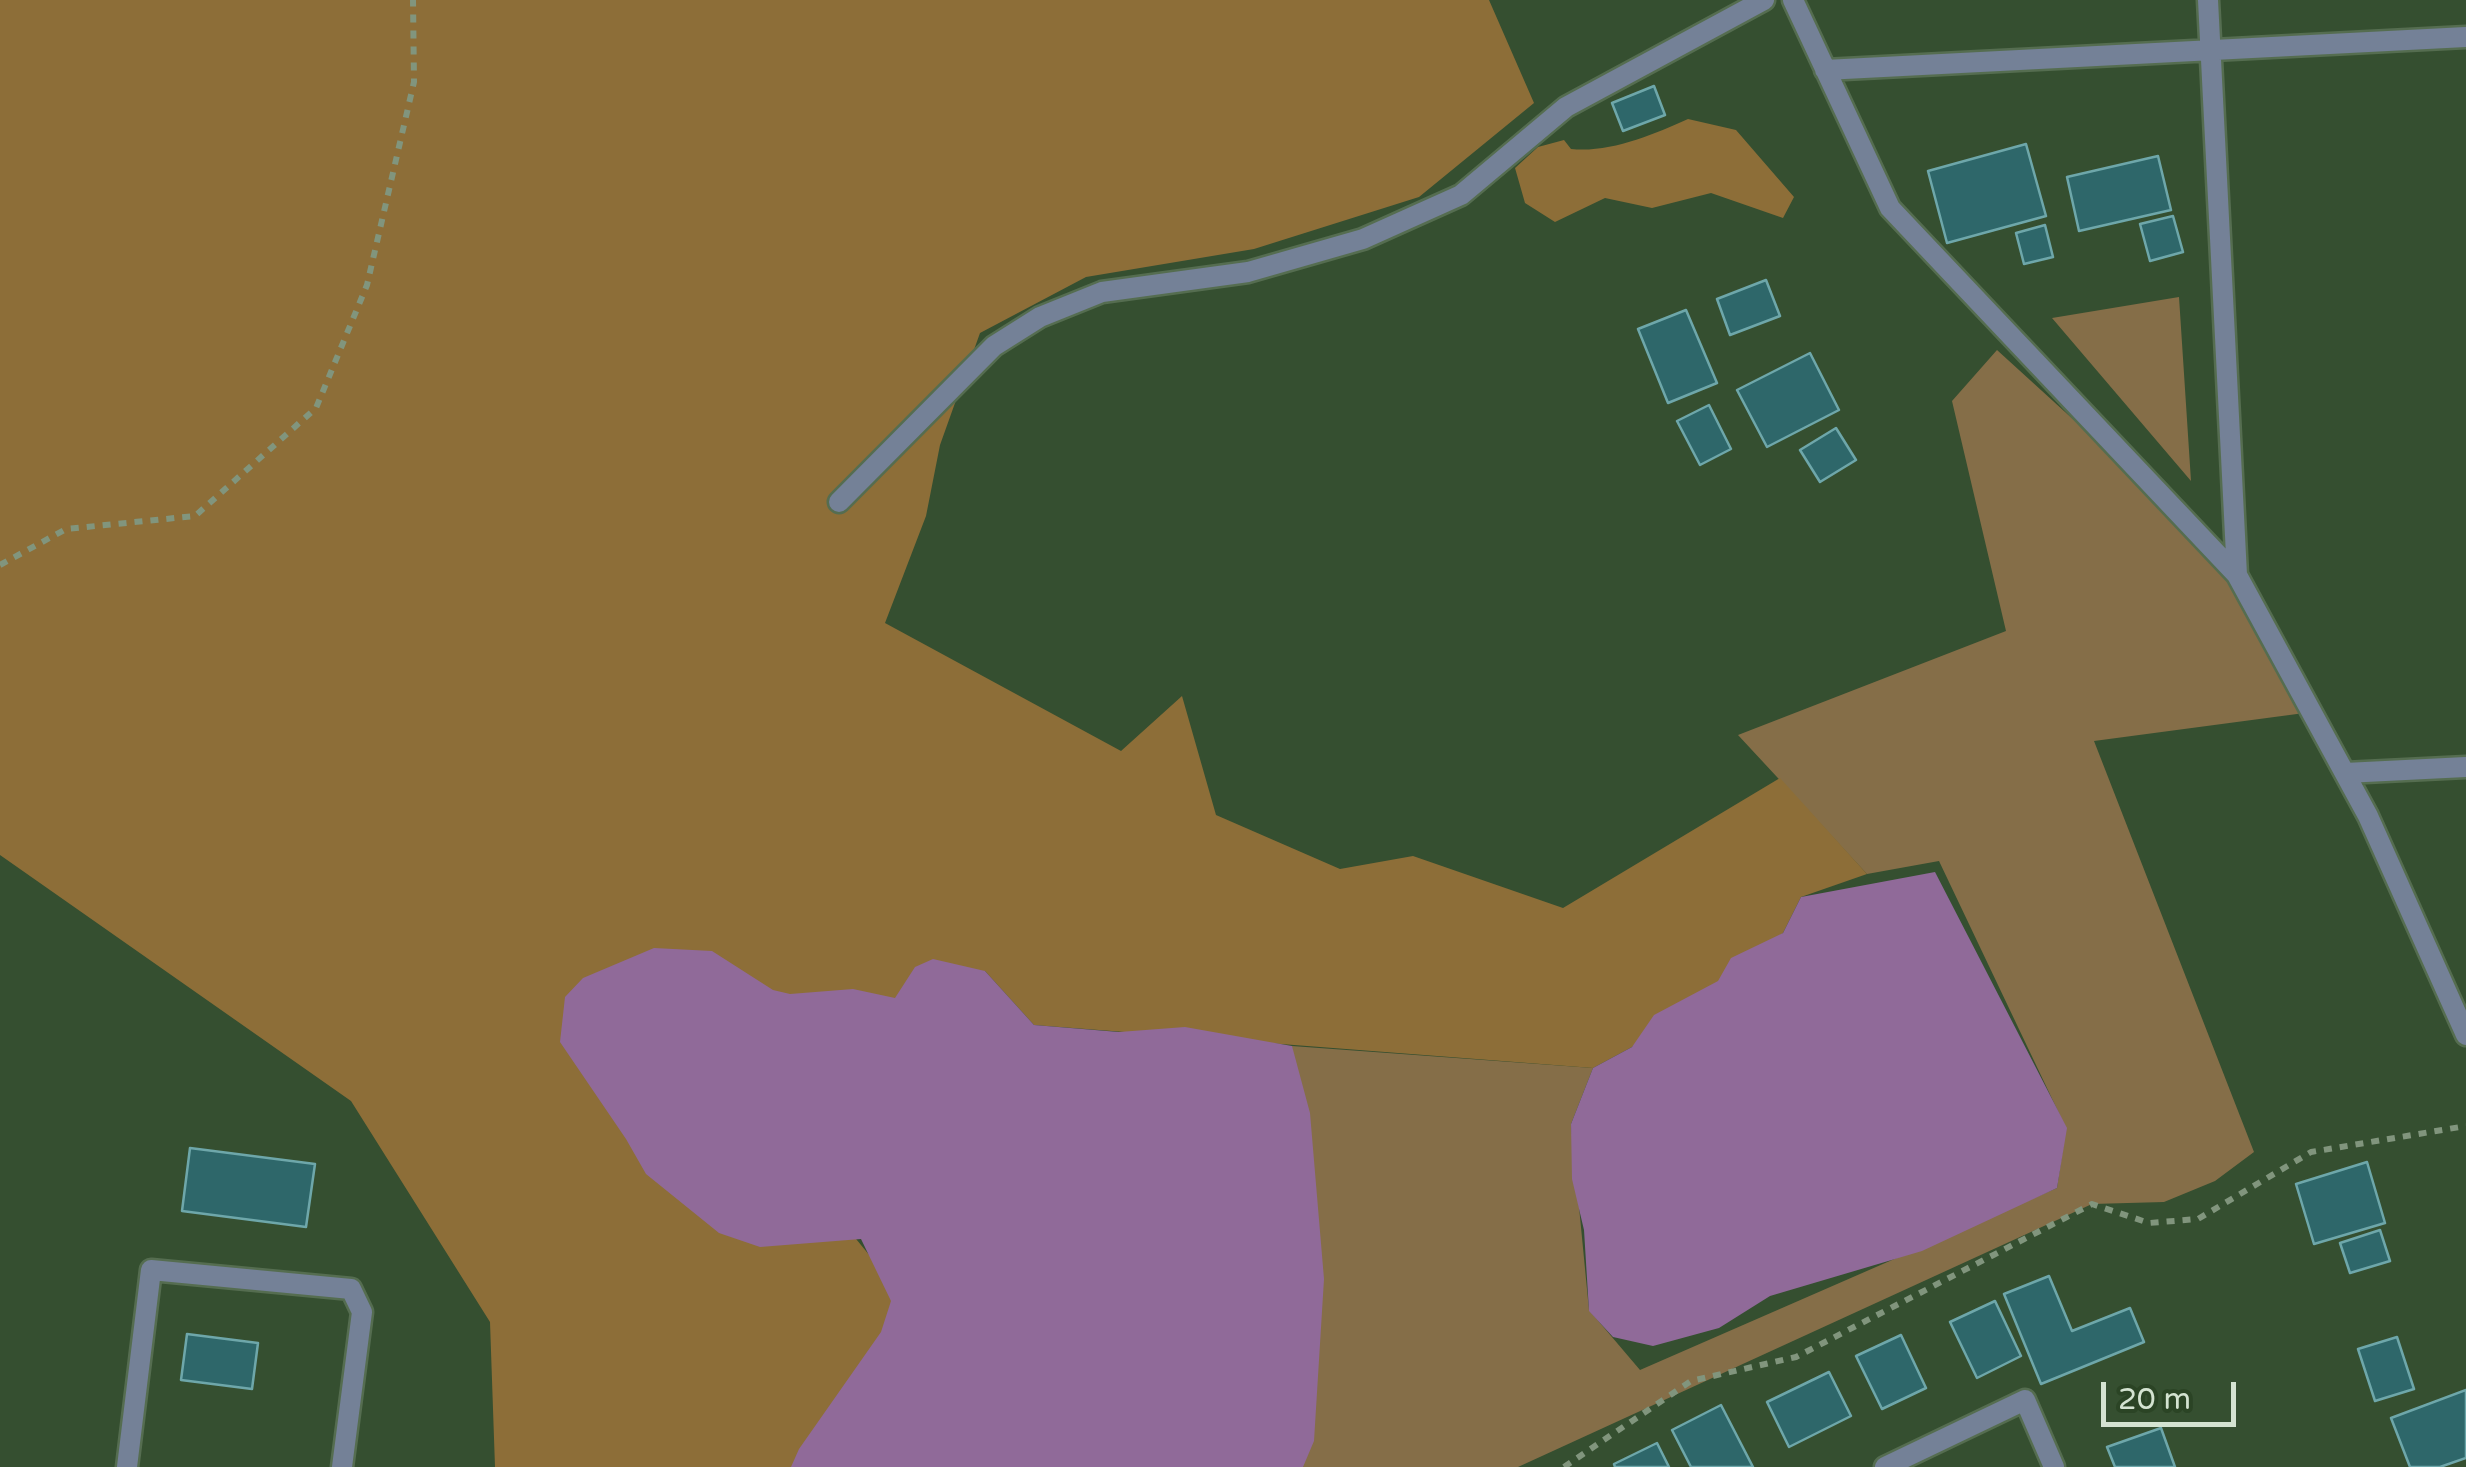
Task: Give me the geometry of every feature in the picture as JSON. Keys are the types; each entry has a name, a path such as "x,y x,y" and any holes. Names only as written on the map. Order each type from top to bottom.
{"street":[{"path":"838,502 994,346 1040,317 1102,292 1248,272 1363,240 1461,195 1566,106 1764,0"},
{"path":"1793,0 1890,208 2237,575 2368,816 2466,1035"},
{"path":"2208,0 2237,575"},
{"path":"1825,70 2466,37"},
{"path":"2345,773 2466,767"},
{"path":"126,1467 151,1270 352,1288 362,1312 342,1467"},
{"path":"1885,1467 2025,1400 2054,1467"}],"path":[{"path":"0,565 66,529 195,516 316,408 368,285 414,82 413,0"},
{"path":"1564,1467 1691,1381 1796,1357 2092,1204 2149,1223 2198,1220 2312,1152 2466,1126"}],"shaded area":[{"path":"0,0 1489,0 1534,103 1419,197 1254,249 1086,277 980,333 940,445 926,516 885,623 1121,751 1182,696 1216,815 1340,869 1413,856 1563,908 1780,778 1867,874 1801,897 1783,933 1632,1047 1593,1068 1034,1025 985,971 796,1166 926,1324 821,1467 495,1467 490,1322 351,1101 0,855"},
{"path":"1688,119 1736,130 1794,197 1783,218 1711,193 1652,208 1605,198 1555,222 1525,203 1515,168 1538,147 1564,140 1571,149 1616,145"},
{"path":"2179,297 2191,481 2052,318"},
{"path":"1997,350 2198,533 2312,712 2094,741 2254,1152 2215,1181 2164,1202 2092,1204 1518,1467 1297,1467 1292,1046 1593,1068 1571,1124 1589,1310 1640,1370 2057,1188 2066,1128 1939,861 1867,874 1738,735 2006,631 1952,401"},
{"path":"1935,872 2067,1128 2057,1188 1922,1251 1770,1296 1719,1328 1653,1346 1613,1337 1589,1311 1584,1230 1572,1179 1571,1124 1593,1068 1632,1047 1654,1015 1718,981 1731,958 1783,933 1801,897"},
{"path":"654,948 712,951 773,990 790,994 853,989 895,998 915,967 933,959 985,971 1034,1025 1119,1032 1185,1027 1292,1046 1310,1113 1324,1279 1314,1441 1303,1467 791,1467 799,1449 881,1332 891,1301 861,1239 760,1247 719,1233 646,1174 560,1042 565,997 583,978"}],"building":[{"path":"1654,86 1665,115 1623,131 1612,103"},
{"path":"2026,144 2046,216 1947,243 1928,171"},
{"path":"2158,156 2171,210 2079,231 2067,177"},
{"path":"2173,216 2183,252 2150,261 2140,224"},
{"path":"2045,225 2053,257 2024,264 2016,233"},
{"path":"1766,280 1780,316 1730,335 1717,299"},
{"path":"1686,310 1717,383 1668,403 1638,329"},
{"path":"1810,353 1839,410 1767,447 1737,390"},
{"path":"1709,405 1731,449 1700,465 1677,421"},
{"path":"1836,428 1856,460 1820,482 1800,450"},
{"path":"190,1148 315,1164 306,1227 182,1211"},
{"path":"2367,1162 2385,1223 2314,1244 2296,1184"},
{"path":"2380,1230 2390,1261 2350,1273 2340,1243"},
{"path":"2049,1276 2072,1331 2130,1308 2144,1342 2041,1384 2004,1294"},
{"path":"1995,1301 2021,1356 1977,1378 1950,1322"},
{"path":"187,1334 258,1343 252,1389 181,1380"},
{"path":"1901,1335 1926,1388 1882,1409 1856,1356"},
{"path":"2397,1337 2414,1389 2375,1401 2358,1349"},
{"path":"1829,1372 1851,1416 1789,1447 1767,1402"},
{"path":"2466,1390 2466,1458 2440,1467 2410,1467 2391,1418"},
{"path":"1721,1405 1753,1467 1691,1467 1672,1430"},
{"path":"2161,1428 2175,1467 2115,1467 2107,1447"},
{"path":"1657,1443 1669,1467 1615,1467 1614,1464"}]}
